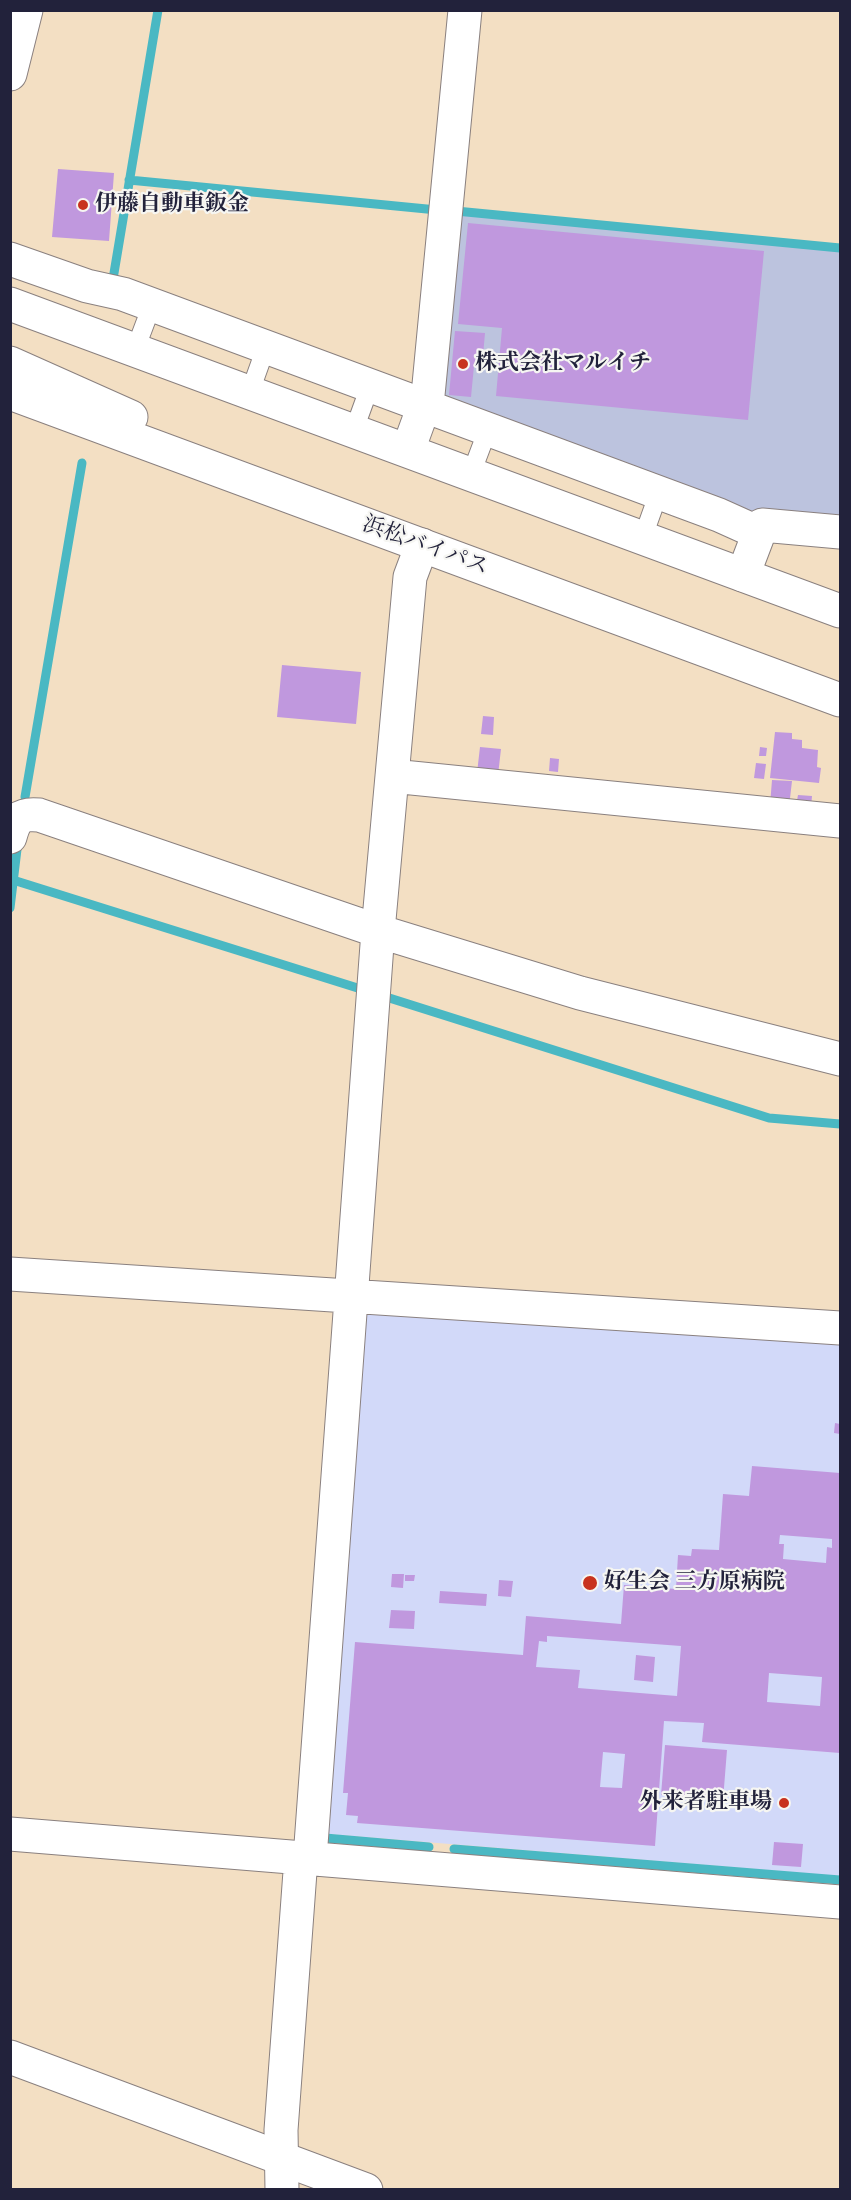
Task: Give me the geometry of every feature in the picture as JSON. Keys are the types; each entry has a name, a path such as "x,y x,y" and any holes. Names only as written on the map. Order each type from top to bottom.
{"main road":[{"path":"10,74 26,10"},
{"path":"408,450 428,395 465,10"},
{"path":"10,259 87,286 123,294 659,492 759,533"},
{"path":"10,304 840,610"},
{"path":"10,363 353,520"},
{"name":"浜松バイパス","path":"10,393 840,700"},
{"path":"743,575 762,525 840,532"},
{"path":"282,2174 281,2130 351,1296 378,931 410,577 422,545"},
{"path":"392,776 840,821"},
{"path":"10,837 14,825 20,818 29,814 39,815 378,931 614,1002 840,1059"},
{"path":"10,1274 840,1329"},
{"path":"10,1834 840,1902"},
{"path":"10,2057 282,2174 366,2190"}],"lane":[{"path":"135,350 152,305"},
{"path":"250,392 266,347"},
{"path":"354,430 370,386"},
{"path":"471,474 488,429"},
{"path":"643,537 659,492"}],"shaded area":[{"path":"455,214 840,251 840,523 745,514 438,400"},
{"name":"好生会 三方原病院","path":"372,1309 840,1340 840,1876 328,1834 359,1321"}],"building":[{"name":"伊藤自動車鈑金","path":"58,169 114,173 109,241 52,237"},
{"path":"468,223 764,251 748,420 496,396 502,328 458,324"},
{"path":"455,331 485,333 482,367 474,366 471,397 449,395"},
{"path":"282,665 361,672 356,724 277,717"},
{"path":"483,716 494,717 493,735 481,734"},
{"path":"775,732 792,733 792,739 802,740 802,748 818,750 817,767 821,768 819,783 770,778"},
{"path":"480,747 501,749 498,775 477,773"},
{"path":"760,747 767,748 766,756 759,756"},
{"path":"550,758 559,759 558,772 549,771"},
{"path":"756,763 766,764 764,779 754,778"},
{"path":"772,780 792,781 789,807 770,805"},
{"path":"798,795 812,796 811,807 796,806"},
{"path":"835,1423 840,1424 840,1434 834,1433"},
{"path":"752,1466 840,1473 840,1753 702,1742 704,1723 664,1721 655,1846 357,1823 358,1816 346,1815 348,1793 343,1793 355,1642 523,1655 526,1616 621,1624 624,1585 676,1589 678,1555 691,1556 692,1549 719,1550 723,1494 749,1496","holes":["780,1535 832,1539 832,1548 827,1547 826,1563 783,1559 784,1544 779,1544","547,1636 681,1646 677,1696 578,1688 580,1670 536,1667 539,1641 547,1642","769,1673 822,1677 820,1706 767,1702","603,1752 625,1754 622,1788 600,1787"]},
{"path":"392,1574 404,1574 403,1588 391,1587"},
{"path":"405,1575 415,1575 414,1581 405,1581"},
{"path":"499,1580 513,1581 511,1597 498,1596"},
{"path":"440,1591 487,1594 486,1606 439,1603"},
{"path":"391,1610 415,1611 414,1629 389,1628"},
{"path":"636,1655 655,1657 653,1682 634,1680"},
{"path":"665,1745 727,1750 723,1800 661,1795"},
{"path":"774,1842 803,1844 801,1867 772,1865"}],"waterway":[{"path":"112,285 158,10"},
{"path":"129,180 437,210"},
{"path":"456,211 840,248"},
{"path":"25,797 82,463"},
{"path":"10,908 18,841"},
{"path":"13,880 364,990"},
{"path":"383,996 769,1118 840,1124"},
{"path":"325,1838 429,1847"},
{"path":"454,1849 840,1880"}],"place":[{"name":"伊藤自動車鈑金","path":"83,205"},
{"name":"株式会社マルイチ","path":"463,364"},
{"name":"好生会 三方原病院","path":"590,1583"},
{"name":"外来者駐車場","path":"784,1803"}]}
